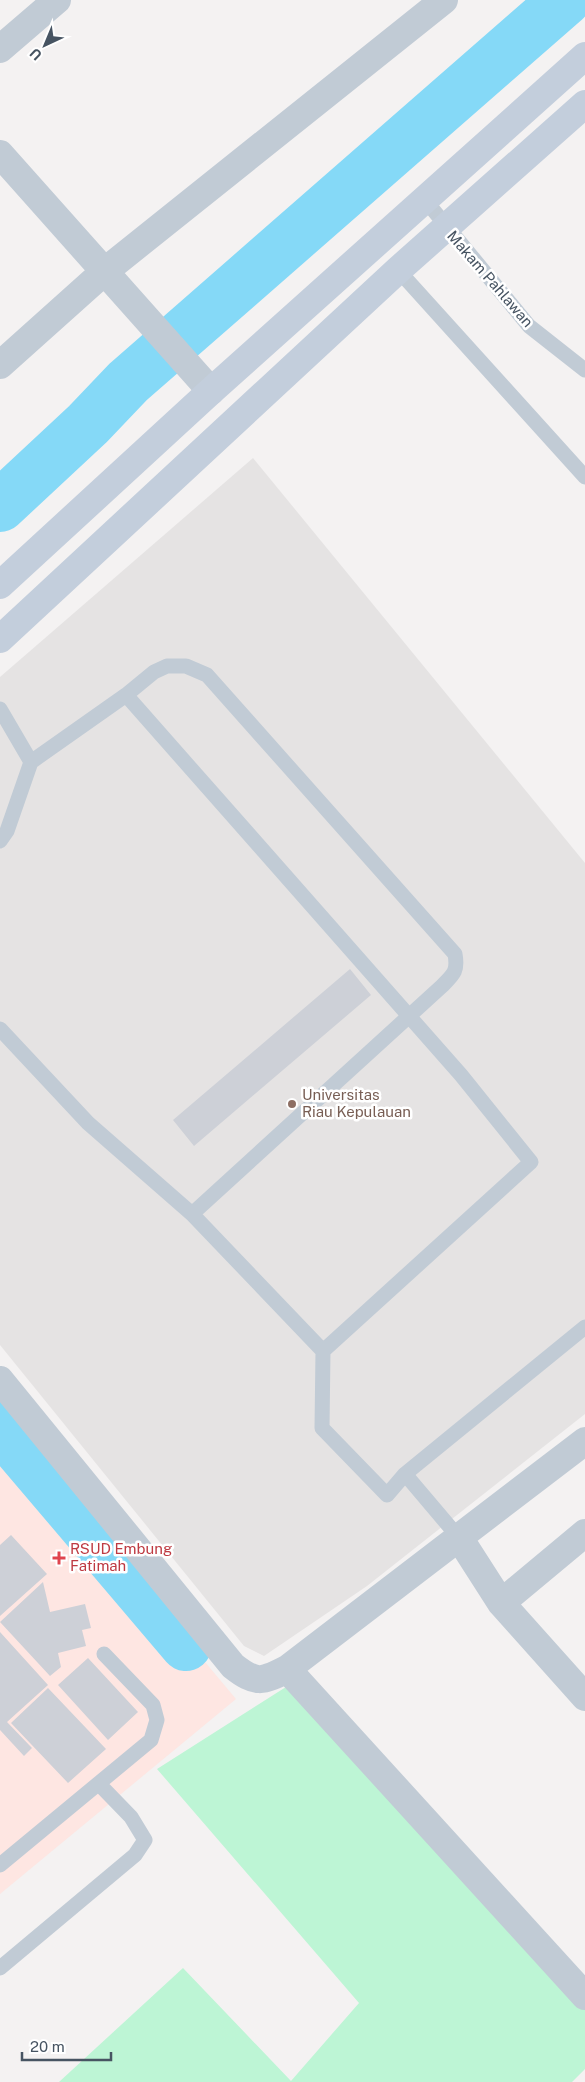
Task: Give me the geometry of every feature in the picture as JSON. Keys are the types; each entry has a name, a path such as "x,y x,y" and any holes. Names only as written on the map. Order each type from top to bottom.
{"main road":[{"path":"0,585 211,391 585,56"},
{"path":"0,638 405,277 446,227 585,104"}],"street":[{"path":"0,49 57,0"},
{"path":"0,365 105,271 444,0"},
{"path":"0,154 211,391"},
{"path":"0,1380 233,1666 244,1674 258,1680 266,1679 287,1669 460,1539 585,1441"},
{"path":"502,1603 585,1533"},
{"path":"460,1539 502,1603 585,1697"},
{"path":"287,1669 585,1996"}],"lane":[{"name":"Makam Pahlawan","path":"425,200 529,326 585,370"},
{"path":"405,277 585,477"},
{"path":"0,841 7,832 31,762 126,695 154,672 167,666 186,666 207,675 455,954 457,966 452,976 192,1214"},
{"path":"126,695 461,1075 531,1162 323,1351"},
{"path":"0,709 31,762"},
{"path":"0,1029 88,1123 192,1214 323,1351 322,1428 387,1495 405,1474 585,1327"},
{"path":"405,1474 460,1539"},
{"path":"0,1865 151,1740 156,1720 153,1705 104,1654"},
{"path":"0,1968 135,1855 144,1840 130,1816 99,1784"}],"shaded area":[{"name":"Universitas Riau Kepulauan","path":"253,458 585,863 585,1414 367,1586 264,1656 244,1646 0,1345 0,677"},
{"name":"RSUD Embung Fatimah","path":"0,1417 236,1699 0,1894"}],"green space":[{"path":"297,1680 585,1983 585,2069 572,2082 59,2082 183,1968 291,2081 359,2003 157,1769"}],"building":[{"path":"350,969 371,995 194,1146 173,1120"},
{"path":"11,1535 47,1574 0,1616 0,1545"},
{"path":"43,1582 50,1612 85,1604 91,1628 82,1630 86,1646 58,1653 61,1667 50,1676 0,1622"},
{"path":"0,1632 48,1685 7,1722 32,1748 24,1756 0,1730"},
{"path":"88,1658 138,1712 108,1740 58,1685"},
{"path":"48,1688 106,1749 68,1783 11,1723"}],"waterway":[{"path":"0,506 88,424 128,382 565,0"},
{"path":"0,1426 186,1645"}],"place":[{"name":"Universitas Riau Kepulauan","path":"292,1104"},
{"name":"RSUD Embung Fatimah","path":"59,1558"}]}
